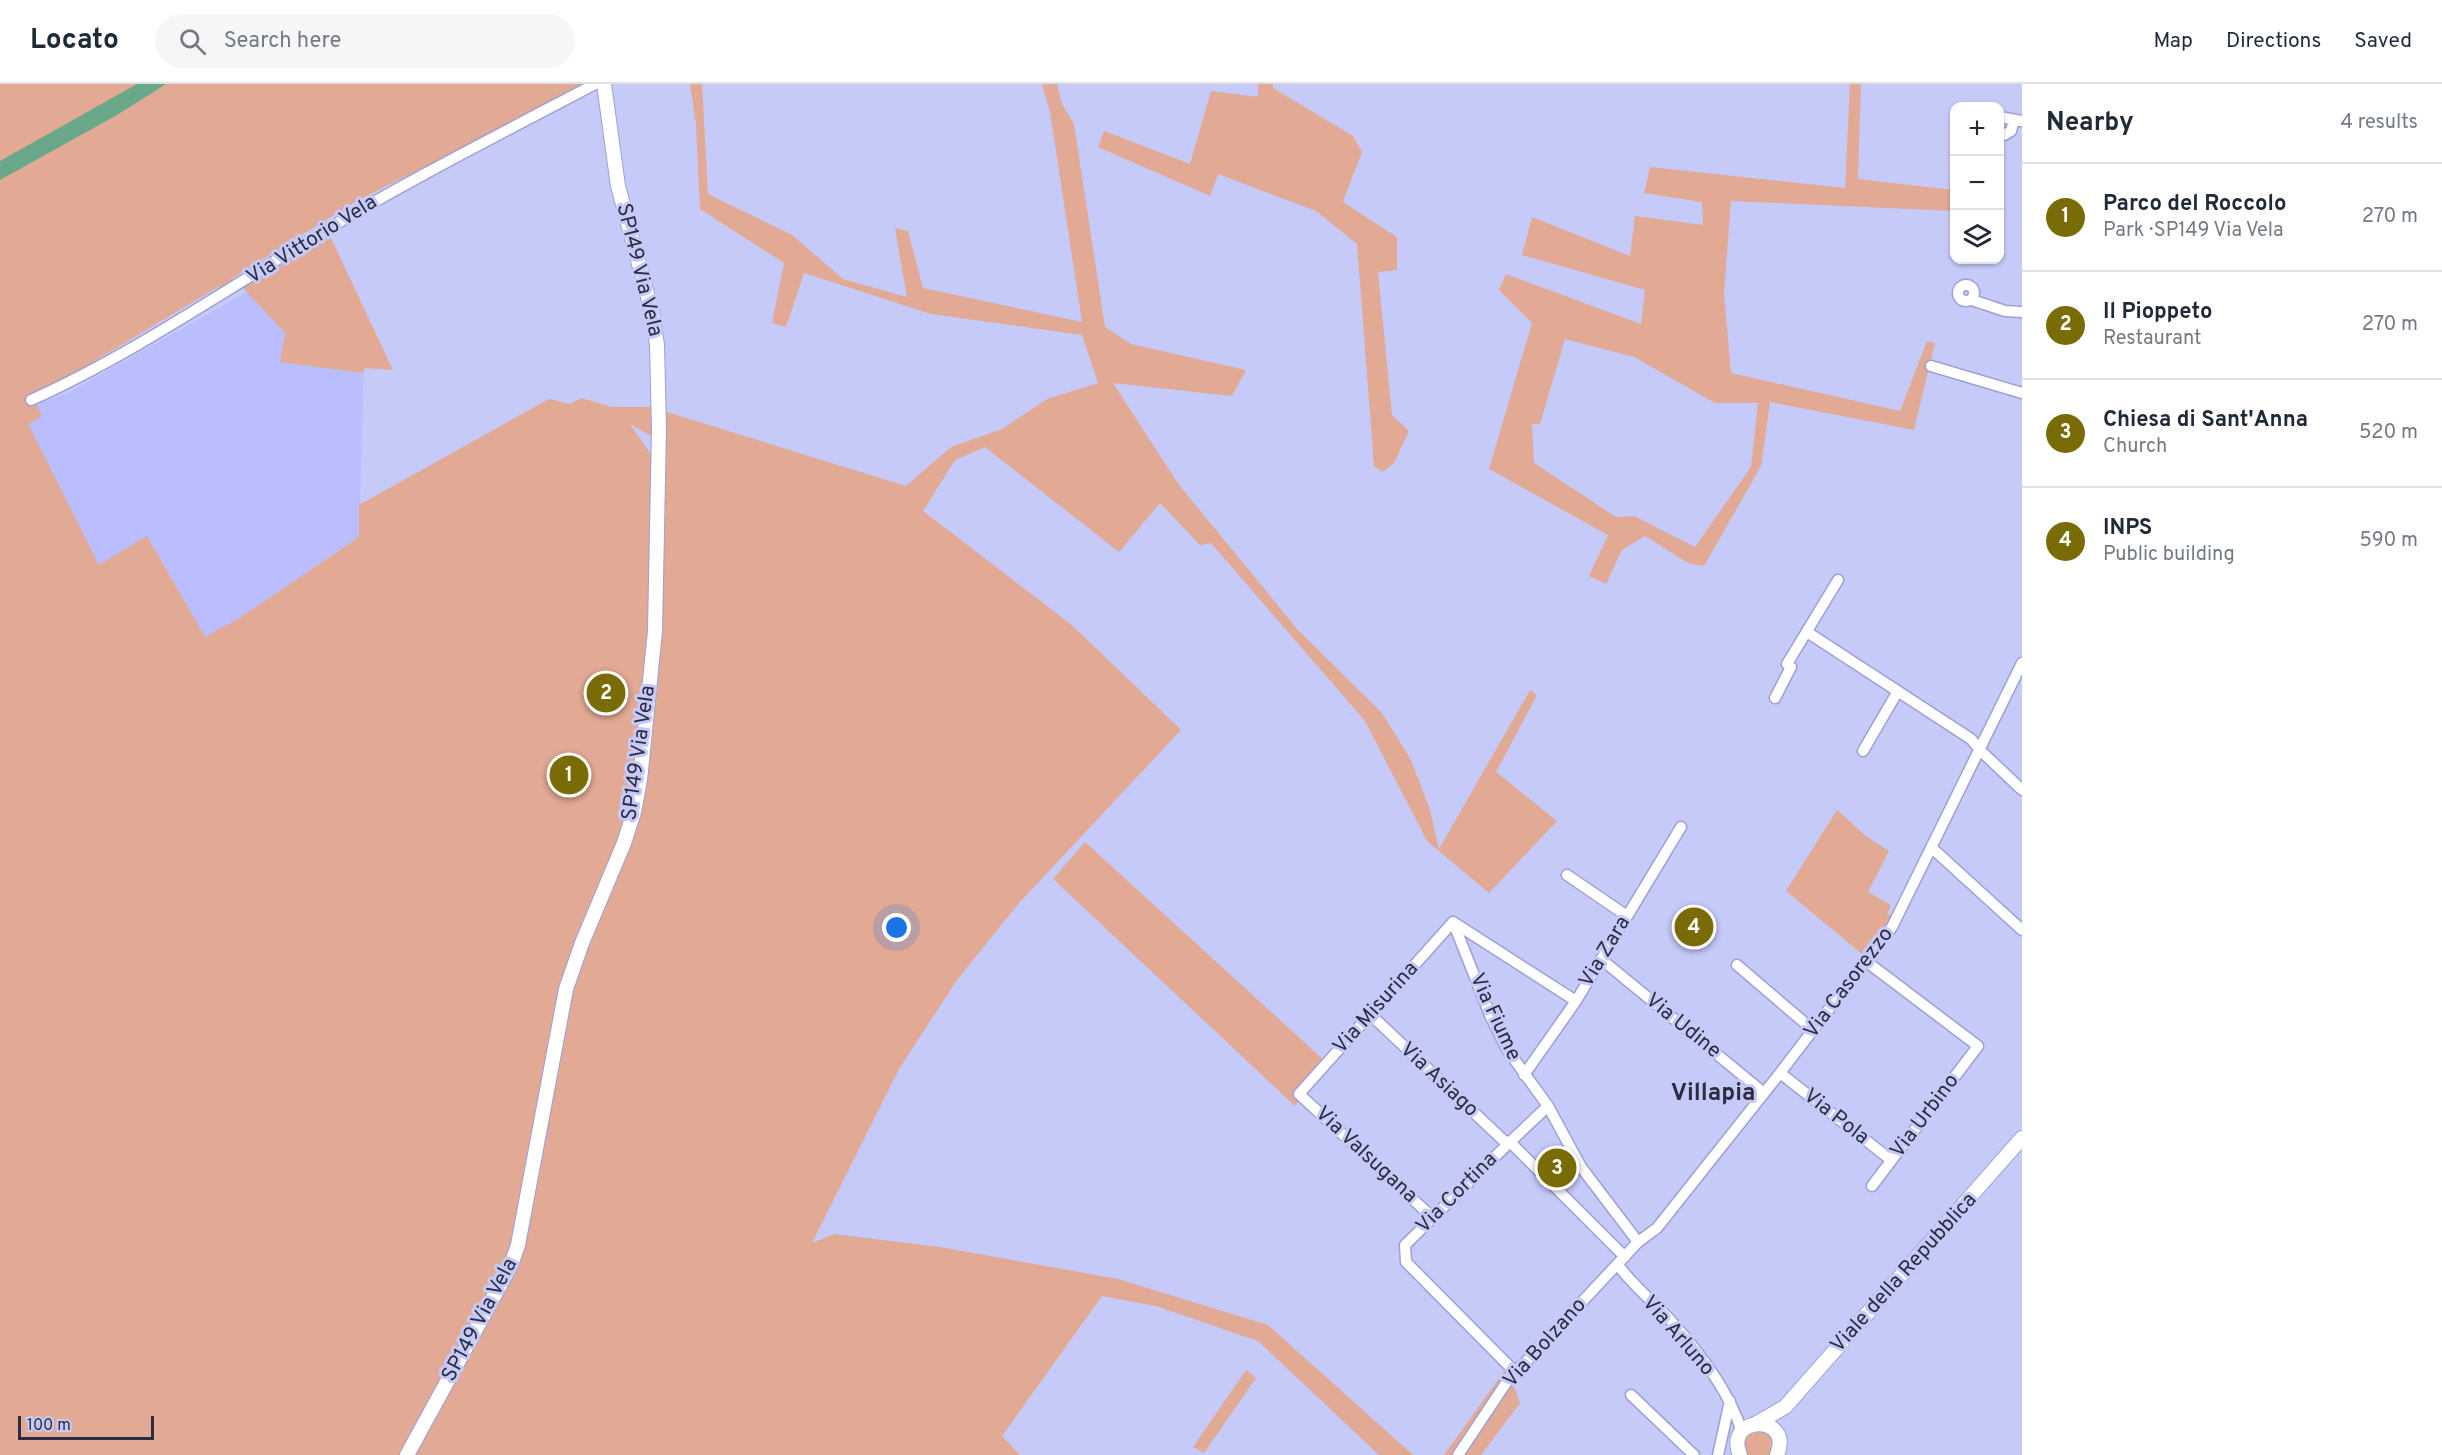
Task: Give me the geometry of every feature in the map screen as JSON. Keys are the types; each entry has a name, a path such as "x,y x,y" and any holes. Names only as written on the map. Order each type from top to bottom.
{"street":[{"name":"Via Vittorio Vela","path":"31,400 90,371 232,289 308,240 386,194 595,84"},
{"name":"SP149 Via Vela","path":"407,1455 511,1265 518,1245 566,988 582,943 624,843 640,780 657,595 658,360 652,312 615,172 604,84"},
{"path":"2004,135 2012,131 2018,120"},
{"path":"1972,300 2005,311 2022,312"},
{"path":"1931,366 2022,393"},
{"path":"1774,698 1791,667 1787,664 1838,580"},
{"path":"1806,632 1971,739 2022,789"},
{"name":"Via Casorezzo","path":"1621,1261 1638,1242 1657,1228 1893,927 2022,663"},
{"path":"1863,751 1898,691"},
{"name":"Via Zara","path":"1524,1075 1575,1001 1681,826"},
{"path":"1932,848 2022,930"},
{"path":"1567,875 1627,916"},
{"path":"1453,922 1575,1001"},
{"name":"Via Misurina","path":"1299,1094 1453,922"},
{"name":"Via Fiume","path":"1453,922 1490,1015 1506,1048 1548,1106 1581,1167 1638,1242"},
{"name":"Via Udine","path":"1601,959 1764,1093"},
{"name":"Via Urbino","path":"1867,962 1978,1046 1872,1186"},
{"path":"1737,965 1814,1030"},
{"name":"Via Asiago","path":"1370,1014 1504,1141 1510,1142 1621,1261"},
{"name":"Via Pola","path":"1780,1073 1891,1160"},
{"name":"Via Valsugana","path":"1299,1094 1432,1217"},
{"name":"Via Cortina","path":"1514,1371 1406,1262 1405,1245 1548,1106"},
{"name":"Viale della Repubblica","path":"1785,1407 2022,1138"},
{"name":"Via Bolzano","path":"1458,1455 1514,1371 1523,1365 1621,1261"},
{"name":"Via Arluno","path":"1621,1261 1635,1287 1686,1338 1750,1427"},
{"path":"1631,1395 1694,1455"},
{"path":"1718,1455 1732,1405"},
{"path":"1736,1452 1750,1427 1785,1407"},
{"path":"1777,1455 1780,1449 1778,1436 1785,1407"},
{"path":"1750,1427 1770,1427 1778,1436"}],"shaded area":[{"path":"0,84 588,84 355,202 231,279 232,281 218,287 63,380 68,388 35,403 42,416 28,424 99,565 147,536 205,637 241,617 359,537 359,505 549,399 570,404 581,398 612,407 651,407 906,486 951,447 1002,429 1047,399 1098,383 1082,335 931,314 804,273 786,327 772,323 784,263 700,209 696,125 690,84 702,84 708,194 792,235 843,279 907,297 895,228 908,231 923,288 1082,322 1050,112 1042,84 1057,84 1062,104 1074,124 1105,327 1131,344 1246,370 1232,396 1113,383 1179,485 1298,630 1382,713 1411,760 1430,810 1439,849 1530,690 1537,695 1496,772 1557,821 1489,893 1427,841 1365,721 1211,543 1200,545 1160,503 1119,552 985,447 955,460 923,511 1073,626 1181,730 1019,903 957,980 899,1069 812,1243 834,1234 940,1247 1118,1279 1268,1325 1413,1455 1379,1455 1258,1341 1156,1306 1102,1296 1002,1436 1020,1455 0,1455","holes":["630,424 651,436 666,440 666,445 652,456"]},
{"path":"137,84 166,84 117,115 0,180 0,161"},
{"path":"1258,84 1273,84 1273,88 1353,136 1362,152 1343,202 1397,237 1397,270 1378,272 1392,415 1409,431 1394,463 1382,472 1374,466 1357,244 1316,211 1218,174 1210,196 1098,147 1104,131 1190,164 1211,91 1258,97"},
{"path":"1850,84 1861,84 1858,179 1950,190 1950,211 1731,201 1724,293 1731,373 1900,411 1927,341 1935,343 1914,430 1770,402 1761,466 1704,566 1688,563 1645,536 1622,550 1606,584 1589,576 1608,535 1489,469 1532,323 1499,290 1506,274 1641,324 1645,290 1522,255 1532,217 1630,256 1635,216 1703,225 1702,202 1644,193 1650,167 1845,188","holes":["1565,339 1634,357 1715,403 1758,403 1751,467 1695,547 1634,516 1616,517 1534,463 1532,424 1540,424"]},
{"path":"330,236 393,370 365,368 363,373 280,362 285,333 243,288"},
{"path":"247,292 285,333 364,373 359,537 241,617 205,638 151,542 91,577 46,492 22,408 68,393"},
{"path":"1837,810 1867,837 1889,851 1868,892 1891,905 1887,914 1892,916 1862,954 1786,891"},
{"path":"1085,842 1327,1063 1295,1106 1053,879"},
{"path":"1507,1367 1520,1403 1481,1455 1444,1455"},
{"path":"1246,1370 1256,1378 1204,1453 1193,1447"},
{"path":"1753,1427 1774,1435 1775,1455 1742,1455 1740,1440"}],"place":[{"name":"Il Pioppeto","path":"606,693"},
{"name":"Parco del Roccolo","path":"569,775"},
{"name":"INPS","path":"1694,927"},
{"name":"Chiesa di Sant'Anna","path":"1557,1168"}],"district":[{"name":"Villapia","path":"1713,1094"}]}
